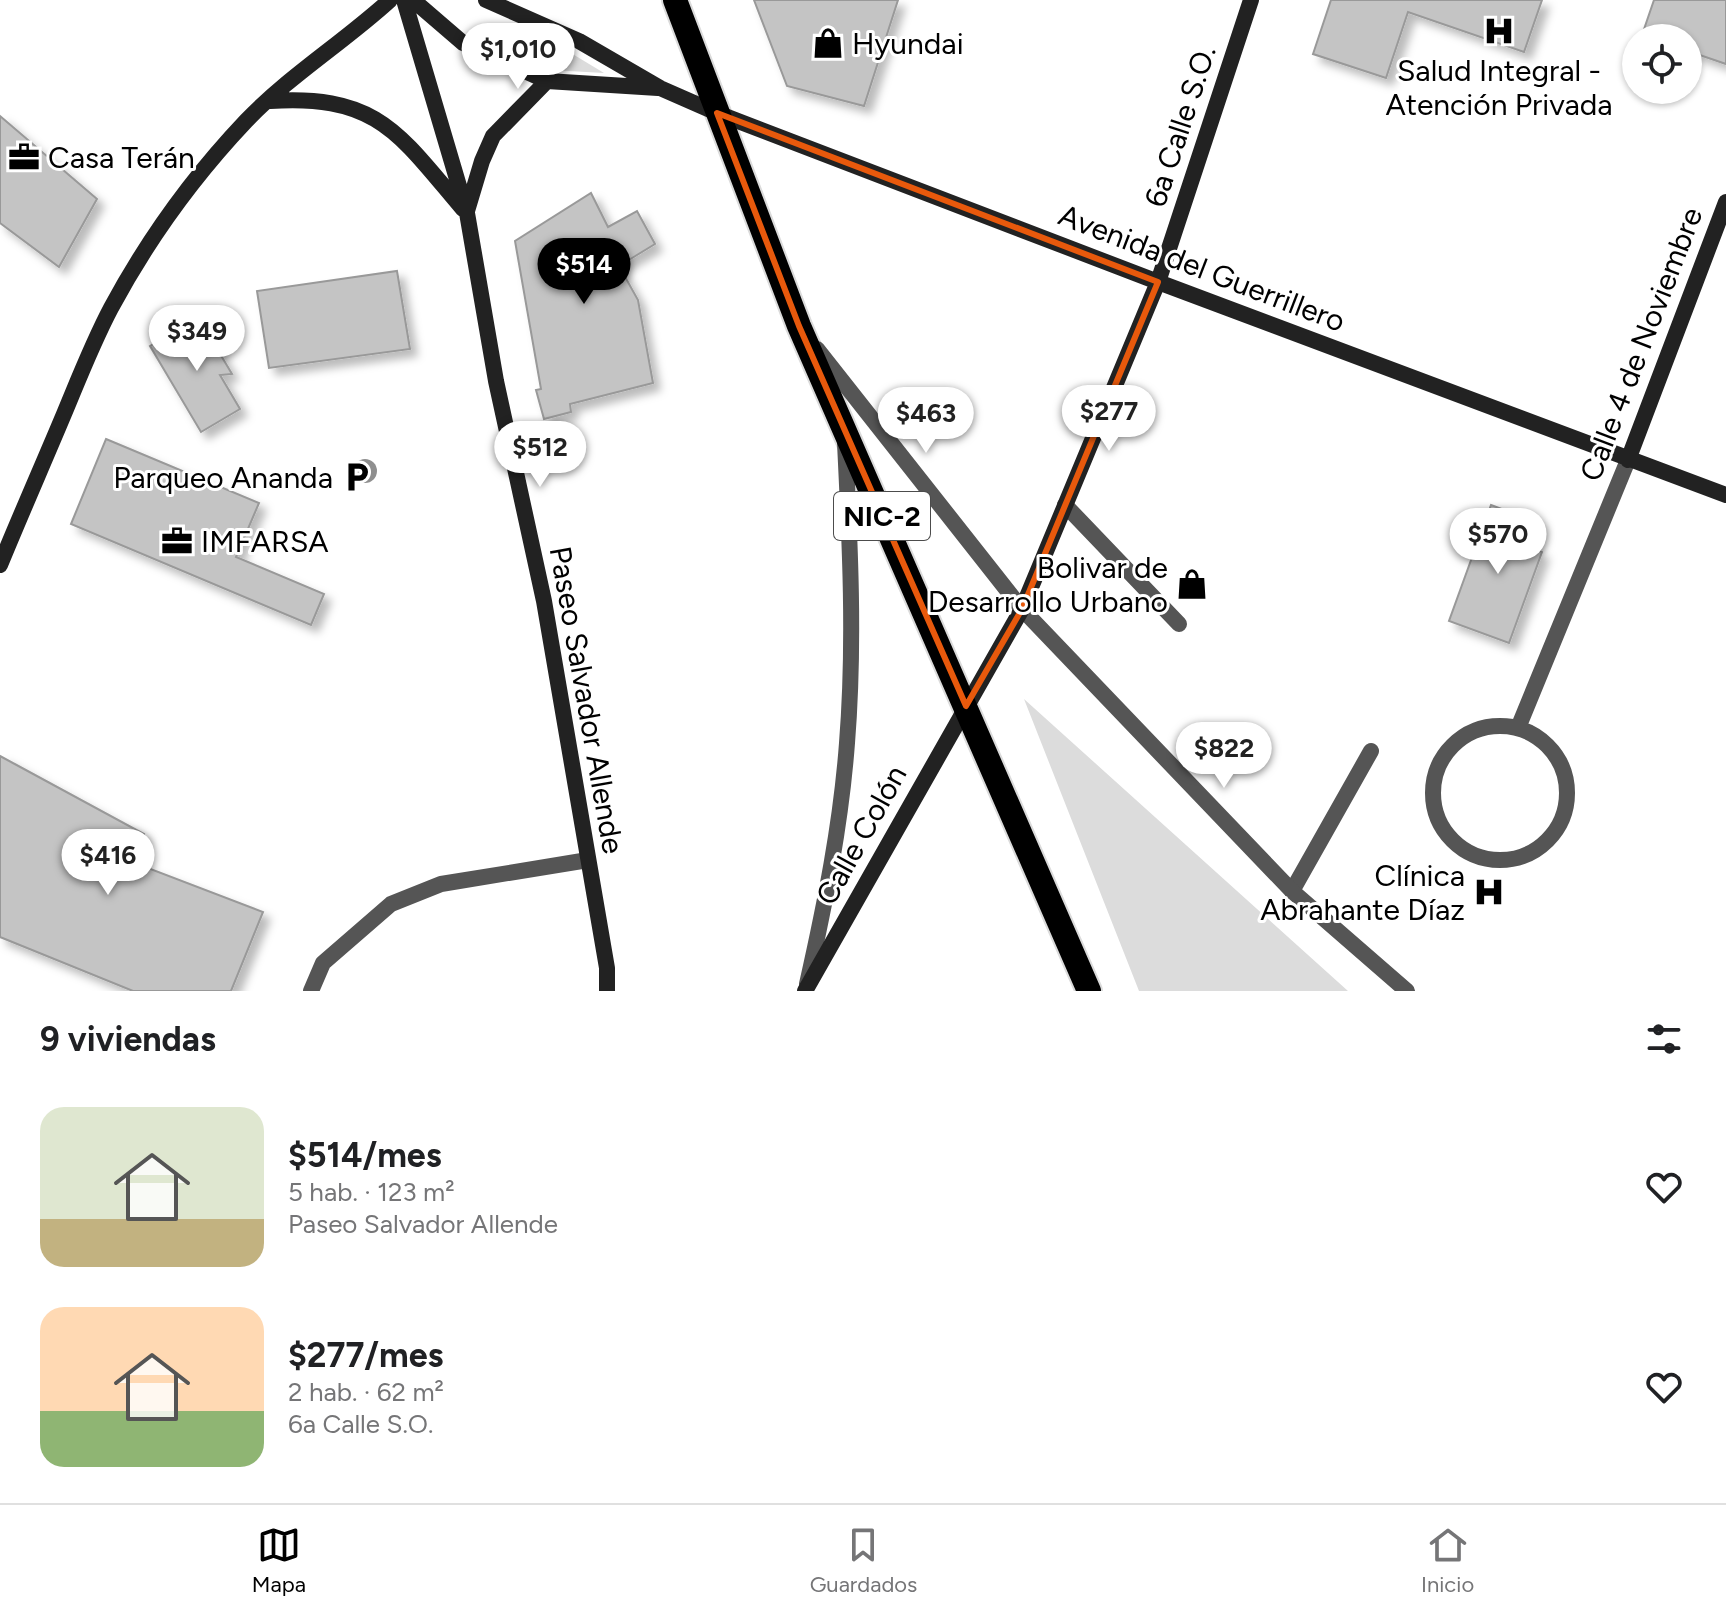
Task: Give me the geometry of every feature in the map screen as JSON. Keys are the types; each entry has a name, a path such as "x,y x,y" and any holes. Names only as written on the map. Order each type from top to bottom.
{"highway":[{"name":"NIC-2","path":"675,0 799,326 1089,991"}],"street":[{"path":"0,565 111,307 164,222 208,164 248,119 311,62 366,22 390,0"},
{"name":"Paseo Salvador Allende","path":"404,0 467,213 496,381 544,601 607,968 607,991"},
{"name":"Avenida del Guerrillero","path":"413,0 463,43 547,81 660,88"},
{"name":"Avenida del Guerrillero","path":"486,0 579,41 660,88 717,113 1726,495"},
{"name":"6a Calle S.O.","path":"966,706 1022,609 1158,282 1251,0"},
{"path":"467,213 482,161 493,136 547,81"},
{"path":"270,101 297,99 342,105 380,120 412,149 467,213"},
{"name":"Calle 4 de Noviembre","path":"1518,728 1628,460 1726,202"},
{"path":"799,326 1022,609 1292,891 1407,991"},
{"path":"805,991 835,847 847,738 851,576 845,433"},
{"path":"1065,505 1179,624"},
{"name":"Calle Colón","path":"805,991 966,706"},
{"path":"1496,726 1518,728 1538,737 1554,753 1564,773 1567,795 1563,817 1552,836 1536,851 1515,859 1493,861 1472,854 1453,842 1440,824 1434,803 1434,781 1442,760 1456,743 1474,731 1496,726"},
{"path":"1292,891 1371,751"},
{"path":"311,991 323,963 391,904 441,884 588,860"}],"highlighted area":[{"path":"717,113 1158,282 1022,609 966,706 799,326"}],"shaded area":[{"path":"480,25 551,41 604,73 551,70"},
{"path":"1024,699 1348,991 1139,991"}],"building":[{"name":"Hyundai","path":"754,0 898,0 864,106 787,86"},
{"path":"1331,0 1542,0 1524,52 1408,12 1386,78 1313,54"},
{"name":"Salud Integral - Atención Privada","path":"1654,0 1726,0 1726,64 1702,56 1702,24 1646,24"},
{"name":"Casa Terán","path":"0,116 97,199 59,267 0,223"},
{"path":"591,193 608,227 637,211 655,244 619,266 638,300 653,383 570,404 571,412 544,419 536,390 541,389 515,241"},
{"path":"397,271 410,349 269,368 257,291"},
{"path":"198,317 232,374 220,375 240,409 201,432 150,346"},
{"name":"IMFARSA","path":"106,439 259,503 236,557 324,594 311,625 71,524"},
{"path":"1491,505 1539,523 1531,548 1542,552 1509,643 1449,621"},
{"path":"0,756 144,834 132,862 263,912 231,991 133,991 0,937"}],"place":[{"name":"Salud Integral - Atención Privada","path":"1499,31"},
{"name":"Hyundai","path":"828,43"},
{"name":"Casa Terán","path":"24,157"},
{"name":"Parqueo Ananda","path":"357,477"},
{"name":"IMFARSA","path":"177,541"},
{"name":"Bolivar de Desarrollo Urbano","path":"1192,584"},
{"name":"Clínica Abrahante Díaz","path":"1489,892"}]}
